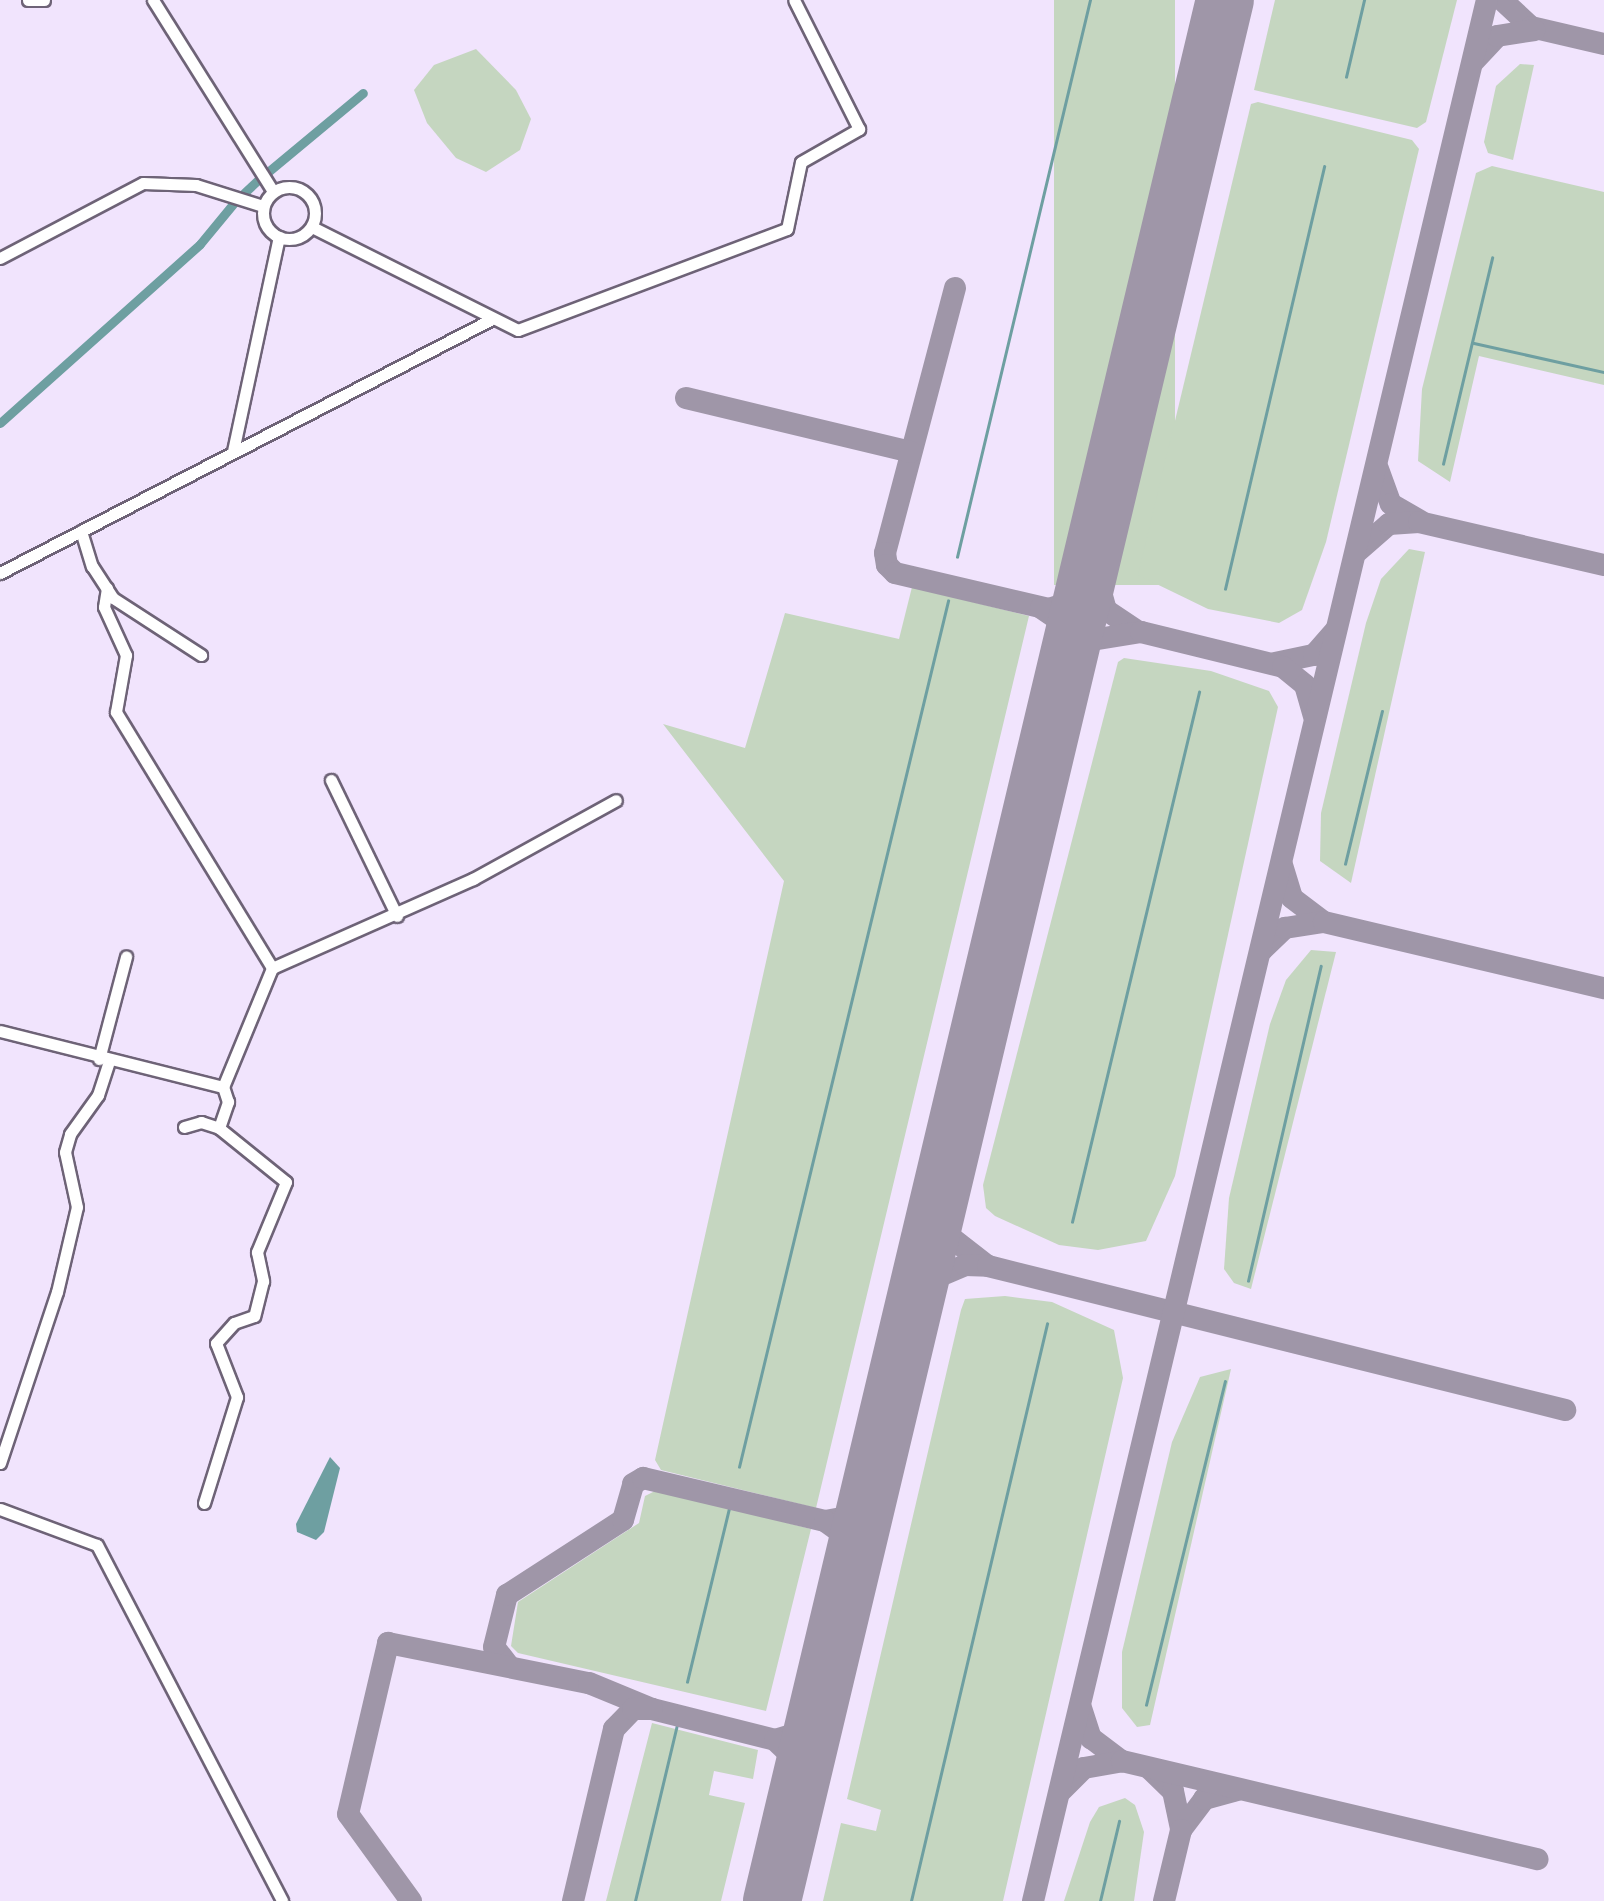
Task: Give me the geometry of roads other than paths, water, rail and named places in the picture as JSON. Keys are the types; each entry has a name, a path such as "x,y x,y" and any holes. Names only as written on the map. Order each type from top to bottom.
{"street":[{"path":"28,0 44,0"},
{"path":"153,0 273,191"},
{"path":"312,227 490,320 518,330 787,229 801,162 859,128 794,0"},
{"path":"0,258 143,183 196,184 263,206"},
{"path":"290,185 308,192 316,208 312,227 294,239 279,238 264,222 263,206 273,191 290,185"},
{"path":"234,451 279,238"},
{"path":"0,574 490,320"},
{"path":"80,531 106,588 136,616 201,656"},
{"path":"106,588 104,607 126,655 116,712 272,968"},
{"path":"330,780 397,916"},
{"path":"220,1128 228,1102 223,1088 272,968 397,916 616,800"},
{"path":"0,1462 57,1292 77,1208 65,1152 70,1134 98,1095 126,957"},
{"path":"0,1031 223,1088"},
{"path":"184,1127 201,1122 220,1128 286,1182 258,1252 263,1282 254,1316 234,1323 216,1343 237,1397 204,1503"},
{"path":"0,1510 98,1544 282,1901"}],"waterway":[{"path":"957,557 1090,0"},
{"path":"1346,77 1364,0"},
{"path":"269,171 363,93"},
{"path":"1225,589 1324,166"},
{"path":"244,193 258,180"},
{"path":"0,423 200,244 233,204"},
{"path":"1443,464 1492,258"},
{"path":"1474,343 1604,372"},
{"path":"739,1467 948,601"},
{"path":"1072,1222 1199,692"},
{"path":"1345,864 1382,711"},
{"path":"1248,1281 1321,966"},
{"path":"911,1901 1047,1324"},
{"path":"1146,1705 1225,1381"},
{"path":"687,1682 730,1504"},
{"path":"635,1901 677,1725"},
{"path":"1100,1901 1119,1821"}]}
